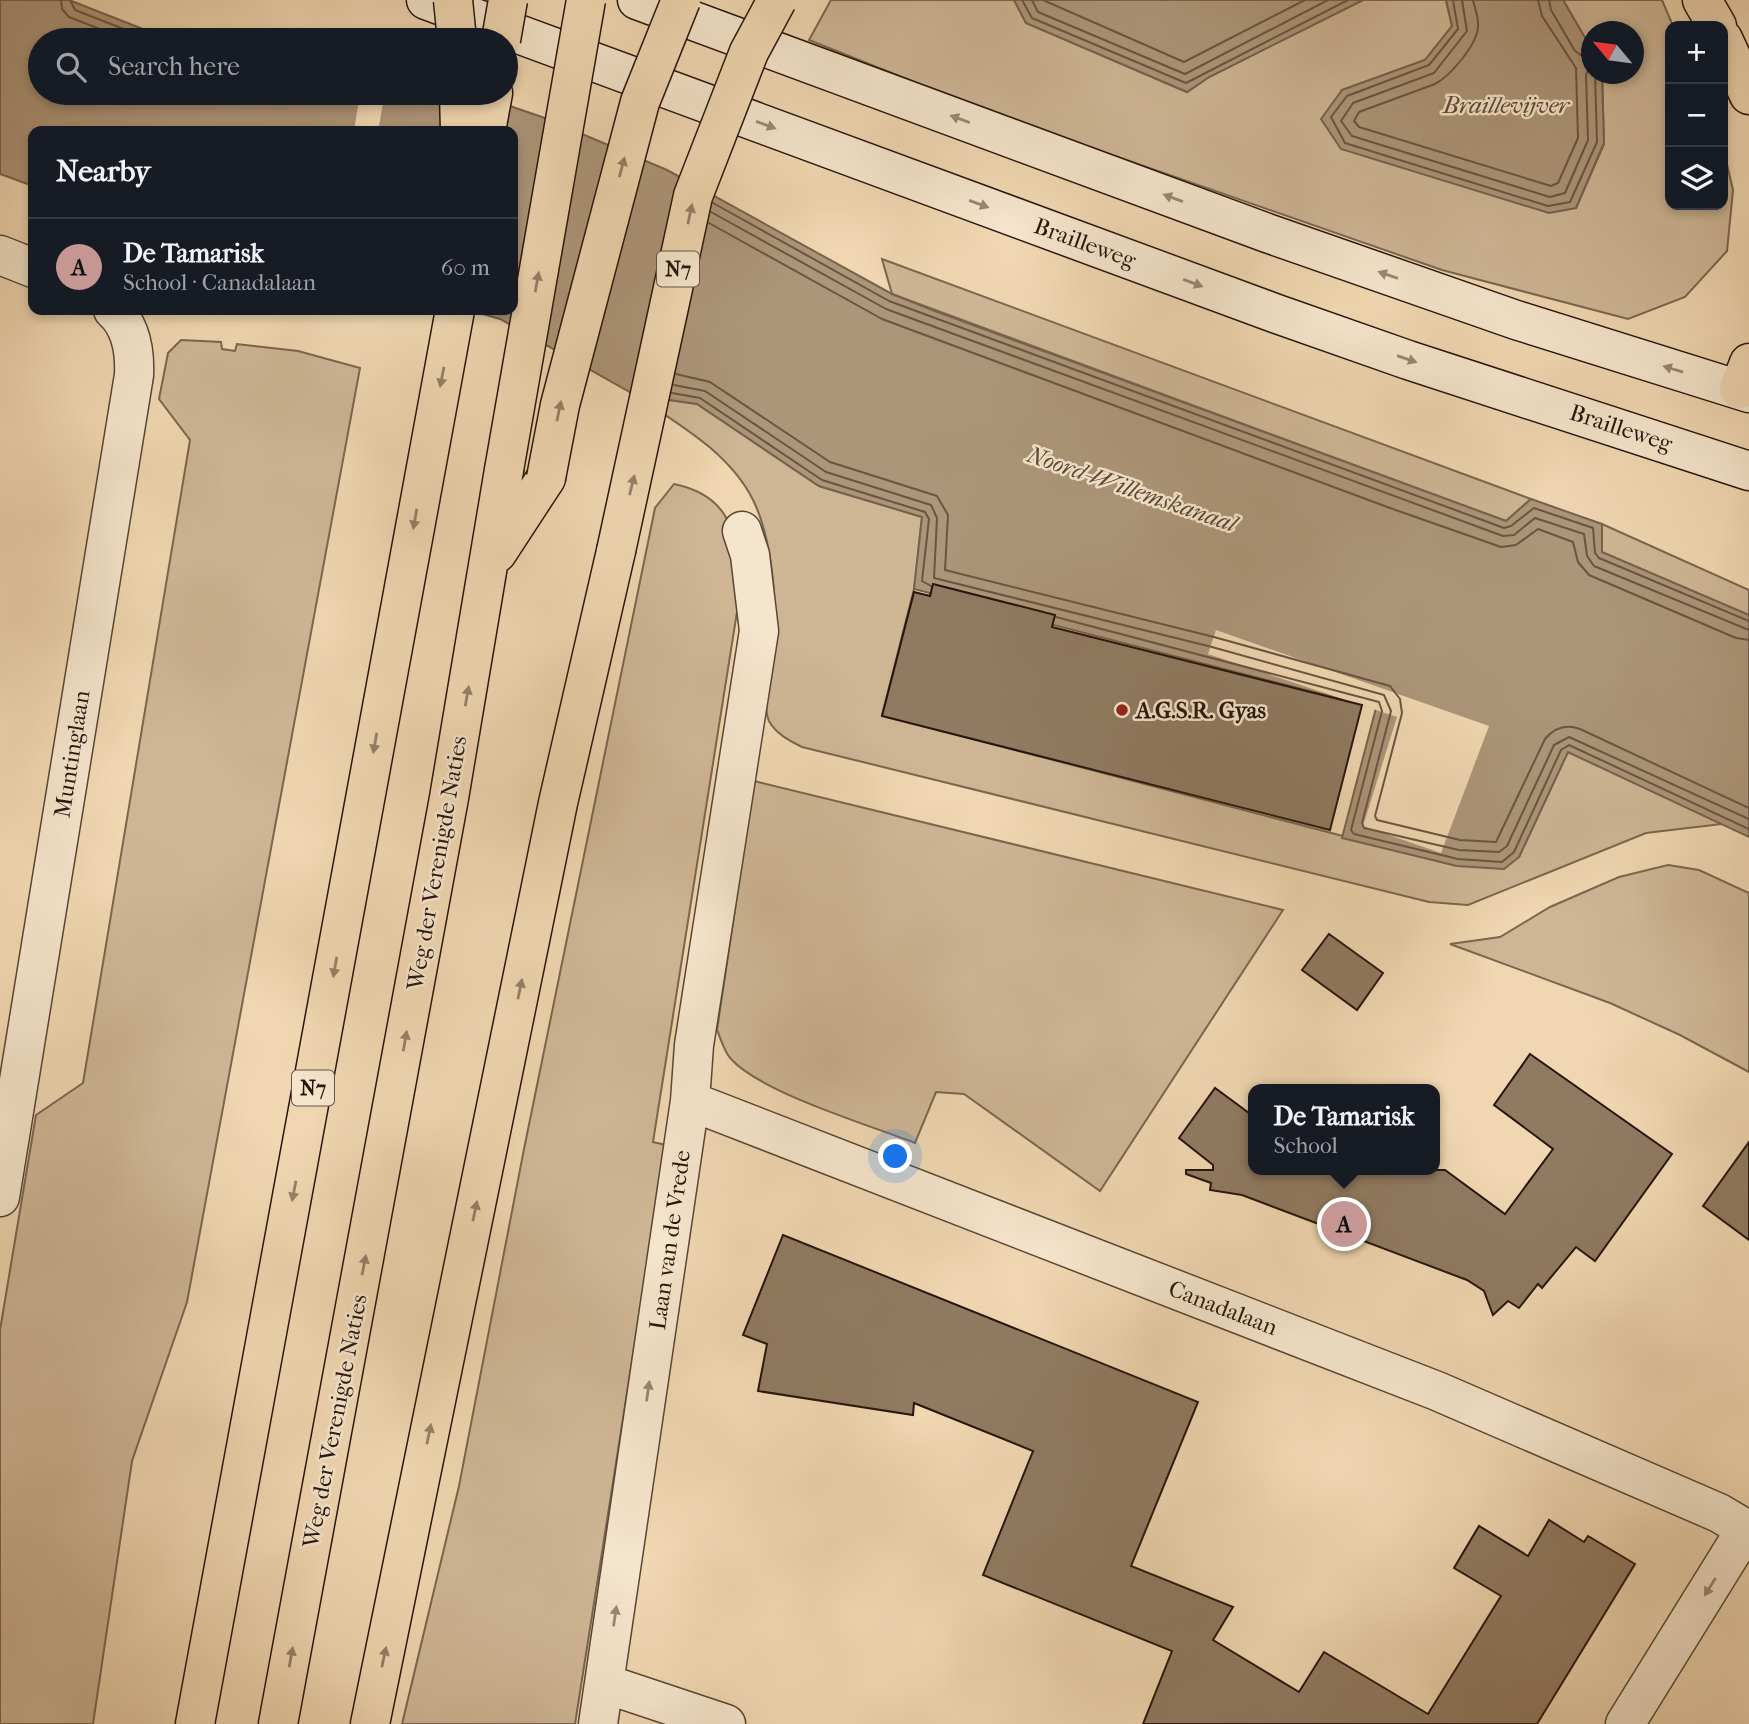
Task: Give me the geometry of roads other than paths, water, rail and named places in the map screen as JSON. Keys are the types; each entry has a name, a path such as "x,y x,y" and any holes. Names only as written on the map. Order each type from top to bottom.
{"highway":[{"path":"453,0 456,28"},
{"path":"503,28 508,0"},
{"name":"Weg der Verenigde Naties","path":"278,1724 444,826 586,0"},
{"path":"490,564 546,478 560,405 640,102 681,0"},
{"name":"N7","path":"370,1724 558,803 693,196 749,52 777,0"},
{"path":"1702,0 1714,21"},
{"path":"1728,50 1749,95"},
{"path":"459,105 460,126"},
{"path":"487,126 491,105"},
{"name":"N7","path":"195,1724 454,315"}],"street":[{"name":"Brailleweg","path":"426,0 502,28"},
{"path":"638,0 1267,233 1516,320 1746,382"},
{"name":"Brailleweg","path":"518,34 1290,318 1749,471"},
{"path":"0,256 28,266"},
{"name":"Muntinglaan","path":"0,1197 134,375 135,355 117,315"},
{"name":"Laan van de Vrede","path":"598,1724 690,1101 694,1045 759,631 750,555 743,531"},
{"name":"Canadalaan","path":"690,1101 1437,1391 1719,1513 1747,1530"},
{"path":"1625,1724 1747,1530"},
{"path":"606,1684 726,1724"}],"water":[{"name":"Noord-Willemskanaal","path":"0,0 69,0 140,28 28,28 28,105 507,105 542,117 667,170 892,294 940,313 1506,521 1531,499 1602,524 1602,552 1749,615 1749,837 1568,752 1519,857 1504,869 1457,866 1342,838 1376,708 914,589 922,517 819,486 697,404 635,395 500,319 486,315 518,315 518,126 28,126 28,184 0,174"},
{"path":"1014,0 1363,0 1209,77 1187,92 1026,23"},
{"name":"Braillevijver","path":"1446,0 1563,0 1581,31 1581,84 1602,84 1604,143 1576,208 1549,213 1341,149 1321,119 1342,90 1425,60 1452,26"}],"place":[{"name":"A.G.S.R. Gyas","path":"1122,710"},
{"name":"De Tamarisk","path":"1344,1224"}]}
